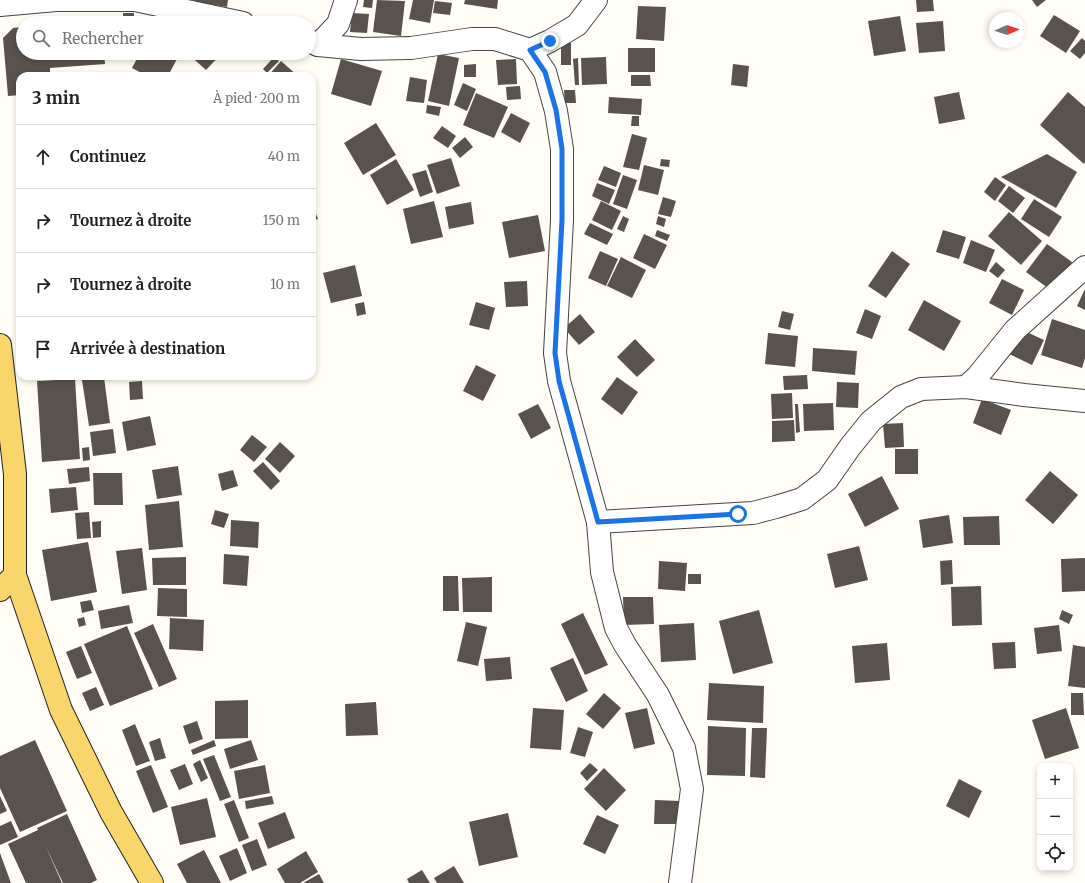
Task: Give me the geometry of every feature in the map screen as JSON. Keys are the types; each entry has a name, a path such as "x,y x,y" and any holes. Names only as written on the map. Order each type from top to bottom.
{"main road":[{"path":"0,346 15,474 15,574 61,710 111,812 152,883"},
{"path":"0,590 15,574"}],"street":[{"path":"0,5 56,0 135,0 210,16"},
{"path":"316,41 338,24 346,0"},
{"path":"530,50 550,41 577,25 596,0"},
{"path":"316,43 361,49 411,48 472,39 494,39 530,50 545,72 556,110 562,149 562,220 555,353 559,381 598,522 602,572 616,628 625,645 658,695 684,748 692,789 680,883"},
{"path":"966,387 984,368 1015,330 1085,267"},
{"path":"598,522 753,513 776,508 802,499 827,480 871,421 901,397 921,389 966,387 1085,401"}],"building":[{"path":"194,0 228,0 227,7 194,2"},
{"path":"364,0 373,0 372,8 363,7"},
{"path":"377,0 405,1 401,36 373,32"},
{"path":"413,0 434,0 430,23 409,19"},
{"path":"465,0 498,0 497,9 464,4"},
{"path":"916,0 933,0 934,11 917,12"},
{"path":"1032,0 1046,0 1037,7"},
{"path":"435,1 452,3 450,15 433,13"},
{"path":"638,6 666,7 664,41 636,39"},
{"path":"123,13 134,13 134,16 123,16"},
{"path":"352,13 369,14 367,33 350,32"},
{"path":"1054,15 1080,31 1066,53 1040,36"},
{"path":"900,16 906,51 874,56 868,21"},
{"path":"943,21 945,51 919,53 916,23"},
{"path":"13,28 16,28 16,60 105,60 105,64 50,68 50,72 16,72 16,95 8,96 3,38"},
{"path":"1082,38 1085,41 1085,53 1080,59 1070,51"},
{"path":"561,43 571,43 571,65 561,65"},
{"path":"628,48 655,48 655,72 628,72"},
{"path":"438,54 459,58 449,106 428,101"},
{"path":"606,57 607,84 582,85 581,58"},
{"path":"578,58 579,85 575,85 573,59"},
{"path":"341,59 382,71 371,106 331,94"},
{"path":"516,59 517,84 498,85 496,60"},
{"path":"136,60 176,60 170,72 140,72 132,68"},
{"path":"195,60 215,60 206,70"},
{"path":"271,60 279,61 268,72 263,69"},
{"path":"281,61 293,72 271,72"},
{"path":"476,64 476,77 464,77 464,65"},
{"path":"733,64 749,66 747,87 731,85"},
{"path":"631,75 650,75 651,86 631,86"},
{"path":"410,77 427,80 424,103 406,101"},
{"path":"463,83 476,89 467,111 454,105"},
{"path":"520,86 521,99 507,100 506,87"},
{"path":"564,90 575,90 576,103 565,103"},
{"path":"959,92 965,119 939,124 934,97"},
{"path":"1068,92 1085,107 1084,164 1040,125"},
{"path":"476,93 508,107 494,138 463,125"},
{"path":"609,97 642,99 641,115 608,113"},
{"path":"427,105 441,107 439,116 426,113"},
{"path":"511,113 530,123 520,143 501,132"},
{"path":"632,116 639,116 639,126 631,126"},
{"path":"376,123 396,155 363,175 344,143"},
{"path":"442,126 456,136 448,148 433,138"},
{"path":"632,134 647,138 639,170 623,167"},
{"path":"465,137 473,147 460,158 452,148"},
{"path":"1047,154 1077,172 1056,208 1001,177"},
{"path":"451,158 460,186 437,194 427,165"},
{"path":"396,159 414,190 387,205 370,175"},
{"path":"661,159 670,160 669,167 660,166"},
{"path":"644,165 664,170 658,195 638,190"},
{"path":"604,166 621,173 616,187 598,180"},
{"path":"426,170 433,192 420,197 412,174"},
{"path":"623,175 637,180 627,209 613,204"},
{"path":"995,177 1006,185 995,201 984,192"},
{"path":"597,183 615,190 609,204 592,196"},
{"path":"1009,186 1025,198 1013,213 998,201"},
{"path":"663,197 676,201 671,217 658,214"},
{"path":"1034,199 1062,217 1049,237 1021,219"},
{"path":"434,201 443,237 411,244 403,209"},
{"path":"601,201 621,211 612,230 592,220"},
{"path":"471,202 474,224 449,229 445,207"},
{"path":"1009,212 1042,241 1021,265 988,236"},
{"path":"538,215 545,251 509,258 502,222"},
{"path":"623,216 629,219 624,232 617,229"},
{"path":"658,216 666,219 664,227 656,224"},
{"path":"590,223 613,234 607,245 584,234"},
{"path":"657,230 670,235 667,241 655,236"},
{"path":"943,230 966,237 959,259 936,252"},
{"path":"644,234 667,245 655,269 633,258"},
{"path":"971,240 995,250 986,272 963,263"},
{"path":"1047,244 1072,262 1052,291 1026,272"},
{"path":"600,251 618,259 606,286 588,278"},
{"path":"892,251 910,264 886,298 868,286"},
{"path":"621,257 646,270 632,298 607,286"},
{"path":"996,262 1005,270 998,278 989,271"},
{"path":"355,265 362,296 331,303 323,273"},
{"path":"1002,279 1024,290 1012,315 989,303"},
{"path":"527,281 528,306 506,307 504,282"},
{"path":"1085,289 1085,310 1077,306"},
{"path":"924,300 961,321 944,351 908,330"},
{"path":"364,302 366,314 357,316 355,304"},
{"path":"476,302 495,308 489,330 469,325"},
{"path":"865,309 881,316 872,339 856,333"},
{"path":"782,311 794,314 790,330 778,327"},
{"path":"580,314 595,332 579,345 564,328"},
{"path":"1052,319 1085,330 1085,358 1082,368 1041,355"},
{"path":"1020,329 1044,340 1032,365 1009,354"},
{"path":"768,333 798,336 795,367 765,364"},
{"path":"635,339 655,360 637,377 617,357"},
{"path":"813,348 857,351 855,375 812,371"},
{"path":"476,365 496,375 483,401 463,391"},
{"path":"807,375 808,389 784,390 783,376"},
{"path":"617,377 638,392 622,415 601,399"},
{"path":"75,380 80,459 42,462 37,381"},
{"path":"82,380 104,380 110,423 89,426"},
{"path":"142,381 143,399 130,400 129,382"},
{"path":"837,382 859,383 858,408 836,407"},
{"path":"792,393 793,418 772,419 771,394"},
{"path":"982,399 1011,410 1001,435 973,423"},
{"path":"833,403 834,430 804,431 803,404"},
{"path":"538,404 551,428 531,439 518,414"},
{"path":"795,404 798,404 800,432 796,433"},
{"path":"150,416 156,445 127,451 122,422"},
{"path":"794,420 795,441 772,442 772,421"},
{"path":"903,423 904,447 885,448 883,424"},
{"path":"113,429 116,453 93,456 90,432"},
{"path":"252,435 267,447 254,462 240,450"},
{"path":"280,442 295,456 280,473 265,459"},
{"path":"89,447 90,460 83,461 82,448"},
{"path":"895,449 918,449 918,474 895,474"},
{"path":"263,462 280,481 271,490 253,471"},
{"path":"178,466 182,495 157,499 152,470"},
{"path":"89,467 90,481 69,484 67,469"},
{"path":"233,470 238,486 222,491 218,474"},
{"path":"1050,471 1078,495 1053,524 1025,500"},
{"path":"93,473 122,473 123,505 94,505"},
{"path":"882,476 899,509 865,527 848,494"},
{"path":"76,487 78,510 51,513 49,489"},
{"path":"179,501 183,547 149,550 145,505"},
{"path":"215,510 229,514 224,528 211,524"},
{"path":"89,512 91,538 77,539 75,513"},
{"path":"949,515 953,543 923,548 919,520"},
{"path":"999,516 1000,545 964,545 963,517"},
{"path":"231,520 259,522 258,548 230,546"},
{"path":"101,521 101,537 93,538 92,522"},
{"path":"88,542 97,592 51,601 42,550"},
{"path":"859,546 868,580 835,588 827,554"},
{"path":"142,548 147,590 122,594 116,551"},
{"path":"224,554 249,556 247,586 223,584"},
{"path":"186,557 186,585 153,585 152,558"},
{"path":"1085,558 1085,591 1062,592 1061,559"},
{"path":"952,560 953,584 941,585 940,561"},
{"path":"659,561 687,563 685,591 658,589"},
{"path":"688,574 701,574 701,584 688,584"},
{"path":"443,576 458,576 459,611 443,611"},
{"path":"492,577 492,612 463,612 462,578"},
{"path":"981,586 982,625 952,626 951,587"},
{"path":"158,588 187,589 187,617 157,616"},
{"path":"623,597 653,597 654,624 624,625"},
{"path":"91,600 94,610 82,613 80,602"},
{"path":"129,605 133,623 101,629 98,611"},
{"path":"759,610 773,663 733,674 719,621"},
{"path":"1062,610 1073,615 1069,624 1059,619"},
{"path":"583,613 608,665 585,675 561,624"},
{"path":"84,617 86,625 79,627 77,619"},
{"path":"170,618 204,620 203,651 169,649"},
{"path":"466,622 487,627 478,666 457,661"},
{"path":"694,623 696,660 661,662 659,625"},
{"path":"153,624 177,679 159,687 134,633"},
{"path":"1059,625 1062,651 1037,654 1034,628"},
{"path":"127,626 153,689 110,706 84,644"},
{"path":"1015,642 1016,668 994,669 992,643"},
{"path":"887,643 890,680 855,683 852,646"},
{"path":"1073,645 1085,647 1085,688 1068,686"},
{"path":"81,646 92,673 77,679 66,652"},
{"path":"510,657 512,679 486,681 484,659"},
{"path":"573,658 588,691 566,702 550,668"},
{"path":"709,683 764,686 763,723 707,720"},
{"path":"96,687 104,705 90,711 82,693"},
{"path":"604,693 621,708 603,729 586,714"},
{"path":"1071,693 1083,693 1084,715 1071,715"},
{"path":"248,700 248,738 215,739 215,701"},
{"path":"376,702 378,735 346,736 345,704"},
{"path":"533,708 564,710 561,750 530,748"},
{"path":"647,708 655,744 634,749 625,713"},
{"path":"1066,708 1079,748 1045,759 1032,720"},
{"path":"197,721 203,739 189,744 183,726"},
{"path":"135,724 150,761 136,766 122,730"},
{"path":"708,726 746,728 745,776 707,775"},
{"path":"578,727 593,732 585,757 570,753"},
{"path":"752,728 767,728 765,778 750,777"},
{"path":"160,738 166,758 155,761 149,742"},
{"path":"35,740 67,811 20,832 0,788 0,756"},
{"path":"214,740 216,746 193,755 191,750"},
{"path":"251,740 258,760 230,769 224,749"},
{"path":"214,755 231,797 220,801 203,759"},
{"path":"200,760 208,778 201,782 193,764"},
{"path":"590,763 598,770 587,781 580,773"},
{"path":"185,764 193,784 179,790 170,770"},
{"path":"151,765 168,807 153,813 136,771"},
{"path":"265,765 270,793 239,799 234,771"},
{"path":"604,768 626,790 606,811 584,789"},
{"path":"959,779 982,791 969,818 946,806"},
{"path":"0,796 7,811 0,814"},
{"path":"272,796 274,804 246,809 245,801"},
{"path":"207,798 216,837 180,845 171,807"},
{"path":"234,800 249,838 239,842 224,804"},
{"path":"655,800 680,801 679,824 654,824"},
{"path":"285,812 295,838 268,849 258,823"},
{"path":"508,813 518,857 479,866 469,822"},
{"path":"67,814 97,880 91,883 63,883 45,845 62,883 26,883 8,844"},
{"path":"597,815 619,825 605,854 583,844"},
{"path":"11,821 18,837 0,845 0,826"},
{"path":"257,839 267,865 252,871 242,845"},
{"path":"237,848 247,873 230,881 219,856"},
{"path":"204,850 221,883 187,883 177,864"},
{"path":"306,851 318,872 300,883 285,883 277,869"},
{"path":"0,853 11,883 0,883"},
{"path":"454,866 464,883 437,883 434,878"},
{"path":"422,870 430,883 409,883 407,879"},
{"path":"319,874 324,883 303,883"}],"route":[{"path":"550,41 530,50 545,72 556,110 562,149 562,220 555,353 559,381 598,522 738,514"}]}
